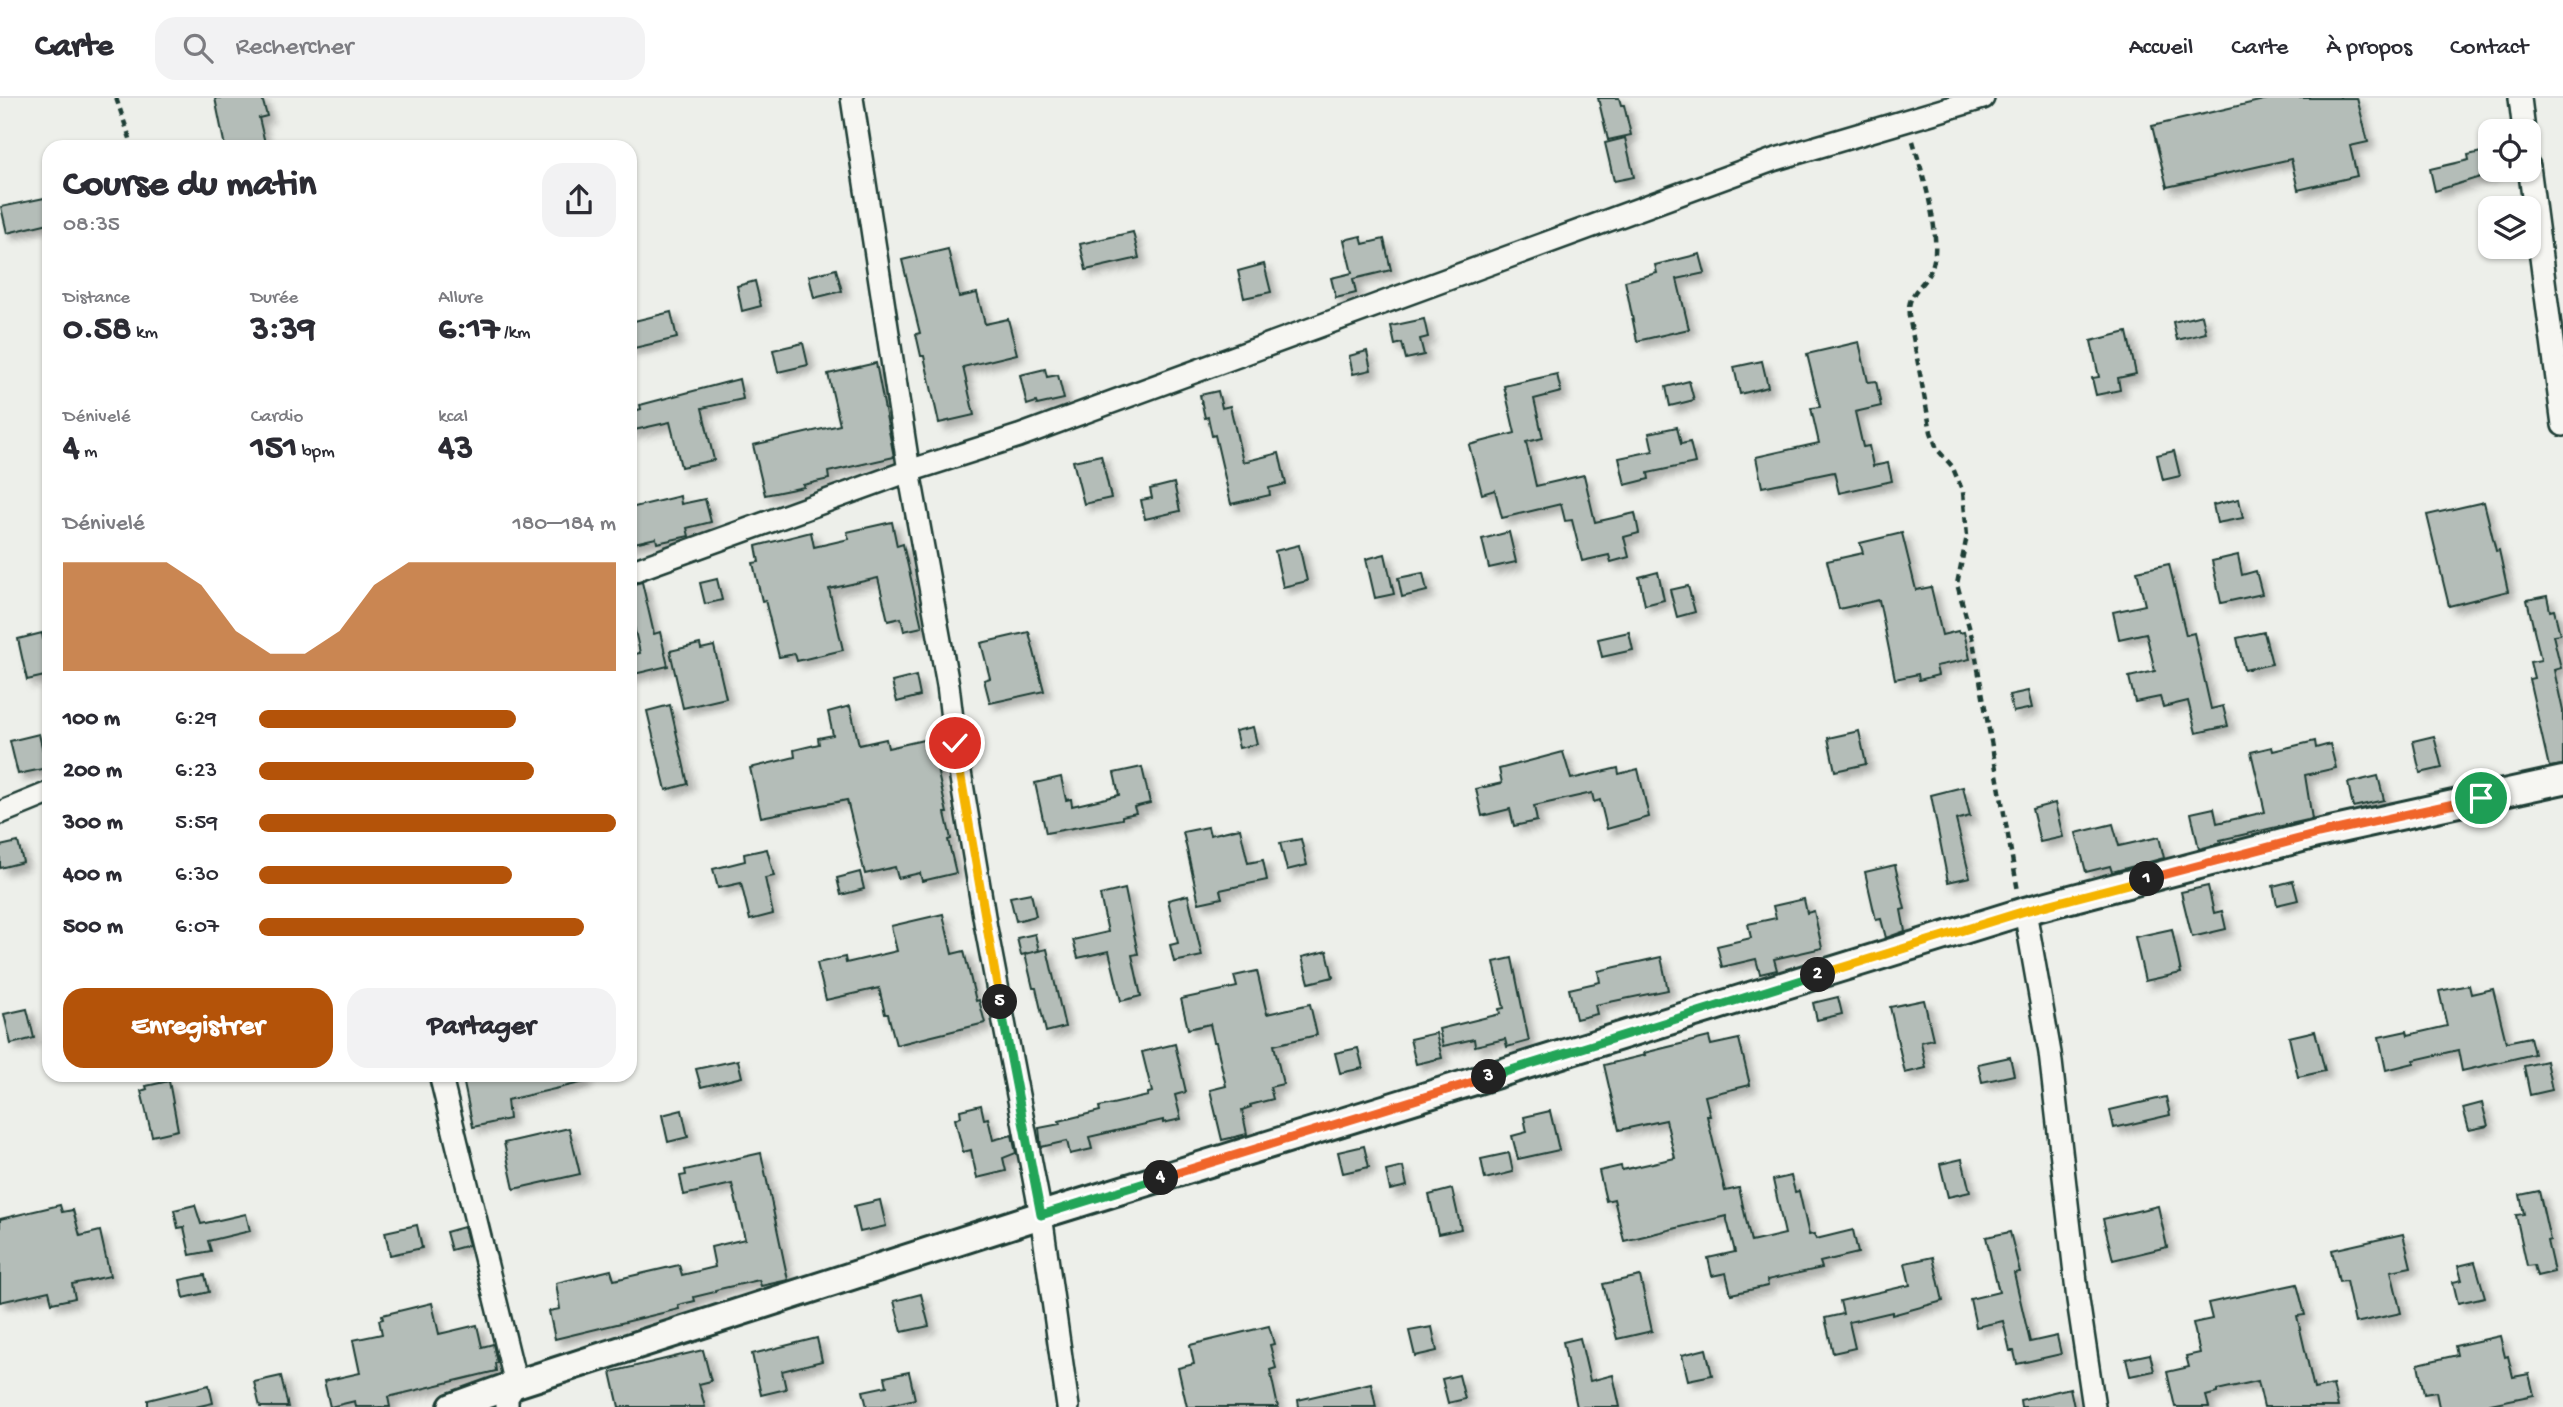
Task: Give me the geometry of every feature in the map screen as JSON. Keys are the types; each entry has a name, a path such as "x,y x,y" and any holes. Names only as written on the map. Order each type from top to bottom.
{"street":[{"path":"852,98 909,471 948,685 986,928 1041,1215 1068,1407"},
{"path":"637,569 909,471 1019,436 1773,160 1983,98"},
{"path":"2520,98 2523,119"},
{"path":"2531,182 2563,425"},
{"path":"452,1407 511,1396 1041,1215 2025,911 2318,834 2563,780"},
{"path":"0,813 42,796"},
{"path":"2025,911 2050,1053 2078,1300 2094,1407"},
{"path":"442,1082 511,1396"}],"path":[{"path":"116,98 131,140"},
{"path":"1907,120 1930,202 1934,252 1933,267 1909,301 1909,316 1931,432 1937,449 1952,466 1963,492 1967,536 1957,584 1973,641 2015,875 2025,911"}],"building":[{"path":"215,98 262,98 267,116 259,118 264,140 224,140"},
{"path":"1598,98 1619,98 1621,105 1624,105 1631,135 1608,140"},
{"path":"2272,98 2357,98 2368,142 2350,146 2357,176 2298,190 2291,159 2167,187 2152,126"},
{"path":"1625,138 1634,177 1614,181 1605,143"},
{"path":"2478,153 2478,178 2435,191 2430,169 2469,160 2468,155"},
{"path":"42,198 42,225 7,233 1,207"},
{"path":"1133,232 1139,258 1086,270 1080,244"},
{"path":"1361,236 1363,244 1384,239 1391,270 1353,279 1356,293 1336,298 1331,278 1352,273 1344,240"},
{"path":"948,249 959,297 977,293 985,324 1008,319 1017,354 963,367 974,415 939,423 924,356 921,356 916,334 920,333 902,260"},
{"path":"1700,254 1705,273 1677,279 1689,329 1637,341 1625,281 1657,273 1655,265"},
{"path":"1264,264 1271,292 1244,298 1238,271"},
{"path":"836,269 842,291 814,298 809,276"},
{"path":"755,281 761,306 742,311 737,286"},
{"path":"671,312 677,338 637,347 637,320"},
{"path":"2202,315 2206,333 2177,340 2173,322"},
{"path":"1424,319 1428,337 1420,339 1424,355 1406,359 1402,343 1395,345 1391,326"},
{"path":"2127,332 2136,374 2118,378 2120,390 2096,395 2092,378 2099,377 2091,341"},
{"path":"1859,342 1868,382 1876,381 1881,406 1855,412 1863,447 1869,446 1873,466 1888,463 1892,481 1839,493 1834,472 1762,487 1756,457 1819,443 1811,408 1820,407 1807,354"},
{"path":"803,343 808,365 778,372 773,350"},
{"path":"1367,351 1371,370 1353,374 1349,356"},
{"path":"1762,361 1768,387 1740,394 1734,367"},
{"path":"876,363 894,457 828,472 829,479 765,495 753,445 840,425 828,374"},
{"path":"1045,369 1047,377 1058,375 1064,399 1027,405 1020,375"},
{"path":"1557,374 1561,392 1534,399 1543,438 1526,442 1536,486 1584,475 1595,522 1635,513 1639,533 1624,537 1629,557 1611,562 1609,555 1582,561 1572,520 1565,521 1561,504 1502,518 1495,490 1482,494 1469,445 1515,433 1504,386"},
{"path":"739,379 743,399 702,408 714,460 681,467 670,422 637,429 637,410 641,409 640,405"},
{"path":"1689,381 1694,400 1670,406 1666,387"},
{"path":"1218,391 1222,408 1230,406 1243,462 1279,453 1286,484 1269,488 1270,495 1231,504 1215,435 1212,436 1208,417 1205,418 1200,395"},
{"path":"1677,427 1681,444 1690,442 1695,463 1648,473 1649,479 1625,485 1619,458 1653,451 1649,433"},
{"path":"2174,451 2180,476 2163,480 2157,455"},
{"path":"1101,455 1111,498 1084,504 1073,461"},
{"path":"1174,483 1180,511 1145,519 1141,500 1152,498 1150,489"},
{"path":"680,496 681,504 705,499 711,522 687,528 689,536 657,543 656,538 637,542 637,506"},
{"path":"2239,499 2243,518 2217,523 2213,505"},
{"path":"2484,502 2508,591 2449,606 2427,515"},
{"path":"892,522 897,546 903,544 922,627 904,631 901,618 888,621 878,578 829,589 843,650 797,661 795,654 779,657 753,563 759,562 756,546 811,532 814,547 849,539 847,532"},
{"path":"1509,532 1516,562 1489,568 1482,539"},
{"path":"1902,533 1916,590 1931,587 1942,635 1964,632 1970,659 1936,666 1938,675 1919,680 1918,674 1895,679 1879,600 1839,609 1827,561 1863,553 1860,543"},
{"path":"1299,545 1307,581 1283,587 1275,551"},
{"path":"1385,554 1394,594 1375,598 1366,559"},
{"path":"2238,555 2242,575 2256,571 2262,594 2221,603 2212,561"},
{"path":"2169,564 2186,635 2194,633 2211,709 2223,706 2228,726 2196,733 2188,701 2163,707 2160,697 2135,702 2129,677 2155,671 2146,633 2119,639 2113,612 2145,605 2137,571"},
{"path":"1658,572 1664,600 1645,605 1639,577"},
{"path":"1423,573 1427,591 1402,597 1398,578"},
{"path":"717,579 722,600 705,604 700,583"},
{"path":"642,582 654,634 660,632 668,666 637,673 637,654 640,653 637,640 637,583"},
{"path":"1688,586 1695,612 1677,617 1670,590"},
{"path":"2547,596 2560,634 2553,635 2561,668 2554,670 2563,711 2563,765 2549,767 2529,679 2534,678 2530,662 2541,660 2527,600"},
{"path":"1029,632 1044,691 990,703 984,680 990,678 981,643"},
{"path":"1629,632 1633,650 1602,657 1598,639"},
{"path":"2264,632 2272,664 2244,670 2237,638"},
{"path":"42,633 42,677 27,680 18,639"},
{"path":"700,644 701,649 714,646 726,698 683,708 670,651"},
{"path":"916,676 920,696 897,702 892,682"},
{"path":"2028,691 2032,708 2013,712 2009,695"},
{"path":"670,705 688,784 666,790 647,711"},
{"path":"850,706 859,745 886,739 888,748 941,736 946,767 937,769 956,873 922,881 920,873 898,878 895,867 865,874 847,800 761,817 750,768 795,757 794,750 819,744 818,738 833,735 828,712"},
{"path":"1253,727 1257,744 1239,748 1235,731"},
{"path":"1859,731 1866,764 1835,771 1828,738"},
{"path":"39,734 42,769 18,774 10,741"},
{"path":"2434,736 2442,768 2420,773 2413,741"},
{"path":"2315,741 2316,748 2330,744 2336,768 2305,775 2312,819 2220,840 2221,843 2199,849 2191,813 2214,808 2217,823 2265,812 2251,752 2272,747 2273,751"},
{"path":"1563,752 1571,779 1618,768 1619,774 1638,769 1649,817 1607,829 1600,800 1594,802 1592,793 1534,806 1537,821 1514,826 1510,809 1482,816 1476,789 1502,783 1499,769"},
{"path":"1142,767 1150,803 1134,807 1136,813 1122,816 1122,819 1046,833 1035,783 1061,777 1066,800 1071,799 1072,806 1119,795 1114,773"},
{"path":"2378,776 2384,800 2353,807 2348,783"},
{"path":"1963,787 1970,816 1956,820 1970,877 1948,882 1931,795"},
{"path":"2055,803 2063,837 2040,842 2032,809"},
{"path":"2113,824 2119,846 2159,837 2164,858 2112,872 2110,866 2086,872 2076,833"},
{"path":"1208,827 1210,835 1240,828 1248,863 1263,860 1267,880 1220,890 1222,898 1199,903 1183,832"},
{"path":"1301,839 1307,865 1287,870 1280,843"},
{"path":"18,842 23,862 0,868 0,846"},
{"path":"767,849 774,876 765,878 773,914 750,920 741,883 718,888 713,869 745,861 744,854"},
{"path":"1895,865 1905,909 1901,910 1905,931 1886,938 1881,919 1876,920 1865,872"},
{"path":"860,872 864,889 841,895 837,878"},
{"path":"2293,881 2298,900 2277,905 2273,886"},
{"path":"2208,886 2214,913 2222,911 2226,929 2192,937 2181,892"},
{"path":"1125,889 1138,954 1132,955 1141,996 1121,1001 1109,951 1078,958 1073,940 1108,932 1100,895"},
{"path":"1031,893 1036,916 1016,921 1010,897"},
{"path":"1188,895 1202,956 1174,962 1170,945 1178,943 1168,900"},
{"path":"1804,899 1807,913 1814,911 1822,948 1774,959 1777,970 1760,974 1756,959 1722,967 1717,946 1751,938 1748,924 1776,918 1773,906"},
{"path":"943,914 952,954 964,951 976,1001 979,1000 985,1023 896,1045 879,988 826,1000 817,963 845,957 846,963 897,951 891,926"},
{"path":"2172,929 2181,973 2145,981 2135,937"},
{"path":"1035,934 1039,951 1021,955 1017,938"},
{"path":"1047,949 1065,1027 1046,1032 1025,954"},
{"path":"1327,951 1333,977 1309,983 1302,957"},
{"path":"1661,957 1668,990 1595,1005 1597,1014 1576,1019 1569,989 1600,982 1598,971"},
{"path":"1512,958 1529,1041 1507,1047 1505,1039 1475,1046 1474,1039 1443,1046 1439,1029 1500,1014 1499,1009 1504,1008 1494,962"},
{"path":"1257,971 1267,1014 1310,1004 1317,1035 1274,1045 1283,1084 1270,1087 1273,1099 1242,1110 1247,1134 1222,1140 1210,1090 1226,1086 1216,1042 1210,1024 1188,1029 1181,999 1237,987 1234,976"},
{"path":"2469,985 2471,994 2493,989 2506,1042 2530,1037 2534,1054 2462,1071 2458,1050 2414,1060 2414,1063 2386,1070 2379,1037 2407,1031 2408,1035 2447,1026 2439,991"},
{"path":"1838,997 1842,1014 1817,1020 1813,1003"},
{"path":"1924,1000 1933,1039 1921,1042 1926,1068 1905,1073 1890,1007"},
{"path":"27,1009 34,1038 11,1044 4,1014"},
{"path":"2315,1031 2325,1071 2298,1077 2289,1037"},
{"path":"1436,1033 1442,1058 1416,1064 1410,1039"},
{"path":"1709,1037 1711,1045 1739,1039 1750,1085 1705,1096 1710,1116 1707,1116 1725,1191 1739,1188 1751,1242 1785,1234 1773,1180 1791,1176 1795,1192 1799,1191 1809,1235 1814,1234 1816,1239 1853,1230 1858,1253 1820,1262 1822,1268 1767,1280 1768,1286 1731,1294 1726,1273 1712,1276 1708,1258 1735,1252 1726,1216 1624,1241 1614,1199 1606,1201 1599,1171 1621,1166 1622,1170 1675,1158 1666,1120 1619,1130 1604,1065"},
{"path":"1175,1044 1186,1092 1175,1095 1181,1119 1163,1123 1163,1120 1089,1137 1092,1149 1070,1154 1067,1141 1041,1147 1039,1128 1100,1111 1099,1107 1148,1096 1148,1093 1152,1092 1142,1052"},
{"path":"1358,1048 1363,1068 1340,1073 1335,1053"},
{"path":"2010,1057 2014,1075 1982,1082 1978,1064"},
{"path":"738,1060 742,1077 701,1087 696,1069"},
{"path":"2546,1061 2552,1090 2530,1095 2524,1066"},
{"path":"169,1082 178,1130 152,1136 141,1091 147,1089 146,1086"},
{"path":"464,1082 585,1082 507,1100 509,1119 473,1127"},
{"path":"2166,1097 2170,1115 2114,1128 2110,1110"},
{"path":"2482,1103 2488,1126 2469,1130 2463,1108"},
{"path":"981,1105 984,1119 988,1118 993,1140 1012,1135 1016,1153 1003,1158 1006,1171 977,1178 971,1150 963,1152 955,1119 961,1117 960,1110"},
{"path":"682,1110 688,1137 668,1142 662,1115"},
{"path":"1550,1111 1559,1150 1518,1159 1512,1136 1527,1132 1524,1117"},
{"path":"569,1128 580,1174 514,1189 504,1143"},
{"path":"1364,1146 1369,1167 1343,1173 1338,1152"},
{"path":"761,1153 788,1280 761,1286 759,1280 715,1290 694,1297 695,1301 678,1305 679,1309 555,1339 549,1311 560,1309 556,1283 611,1270 614,1280 679,1265 682,1275 715,1267 711,1247 745,1239 732,1184 684,1195 680,1176 686,1175 685,1170"},
{"path":"1509,1153 1513,1172 1485,1179 1481,1159"},
{"path":"1962,1159 1970,1192 1948,1197 1940,1164"},
{"path":"1403,1167 1407,1186 1390,1190 1386,1171"},
{"path":"1452,1189 1461,1229 1438,1234 1429,1195"},
{"path":"2539,1191 2554,1272 2537,1276 2534,1265 2527,1266 2516,1215 2524,1214 2520,1195"},
{"path":"880,1200 886,1226 860,1232 854,1206"},
{"path":"60,1205 62,1212 73,1210 80,1236 100,1231 110,1276 72,1284 75,1298 52,1303 49,1291 0,1302 0,1219"},
{"path":"195,1205 201,1224 246,1214 250,1231 208,1241 211,1251 190,1255 184,1227 178,1228 174,1210"},
{"path":"2158,1206 2167,1247 2113,1260 2103,1219"},
{"path":"417,1225 422,1248 390,1255 385,1232"},
{"path":"464,1227 469,1245 451,1250 446,1232"},
{"path":"2010,1232 2020,1272 2014,1273 2030,1342 2057,1336 2061,1354 2017,1364 2014,1351 2010,1351 2003,1321 1976,1327 1970,1299 1999,1292 1986,1237"},
{"path":"2403,1234 2411,1267 2391,1271 2401,1313 2355,1323 2346,1281 2339,1282 2332,1250"},
{"path":"1933,1257 1943,1301 1892,1315 1892,1312 1849,1322 1855,1348 1833,1353 1825,1318 1843,1314 1840,1301 1910,1285 1905,1263"},
{"path":"2475,1262 2485,1297 2458,1303 2453,1282 2462,1280 2458,1266"},
{"path":"205,1275 209,1292 184,1298 180,1280"},
{"path":"1640,1276 1652,1331 1617,1339 1603,1284"},
{"path":"2297,1284 2305,1315 2297,1316 2314,1389 2333,1385 2338,1407 2264,1407 2258,1381 2217,1390 2217,1393 2206,1396 2209,1407 2175,1407 2167,1372 2189,1367 2186,1356 2200,1353 2193,1323 2212,1319 2208,1303"},
{"path":"921,1294 929,1326 902,1332 894,1301"},
{"path":"432,1303 439,1334 477,1325 482,1347 493,1344 496,1371 388,1397 390,1407 356,1407 355,1401 330,1407 324,1381 360,1373 353,1340 382,1334 379,1320 383,1319 382,1315"},
{"path":"1269,1326 1274,1344 1270,1345 1276,1368 1270,1370 1278,1407 1187,1407 1178,1368 1194,1364 1190,1345"},
{"path":"1432,1327 1437,1351 1415,1356 1409,1331"},
{"path":"2500,1336 2513,1377 2529,1374 2534,1395 2476,1407 2439,1407 2436,1392 2424,1394 2418,1364 2457,1355 2455,1346"},
{"path":"817,1338 822,1361 782,1371 786,1389 761,1395 752,1354"},
{"path":"1580,1338 1590,1381 1613,1375 1620,1407 1577,1407 1563,1342"},
{"path":"1706,1349 1712,1375 1688,1380 1682,1355"},
{"path":"703,1350 711,1381 699,1384 705,1407 619,1407 611,1372"},
{"path":"2150,1354 2154,1371 2130,1376 2126,1359"},
{"path":"909,1372 915,1399 881,1407 867,1407 863,1391 887,1386 885,1377"},
{"path":"1459,1375 1465,1399 1448,1403 1442,1379"},
{"path":"281,1376 288,1407 260,1407 254,1382"},
{"path":"1371,1383 1376,1407 1299,1407 1298,1400"},
{"path":"209,1385 213,1403 195,1407 148,1407 148,1400"},
{"path":"2070,1388 2074,1407 2021,1407 2020,1400"}],"route":[{"path":"955,743 986,928 1041,1215 2025,911 2318,834 2481,798"}]}
